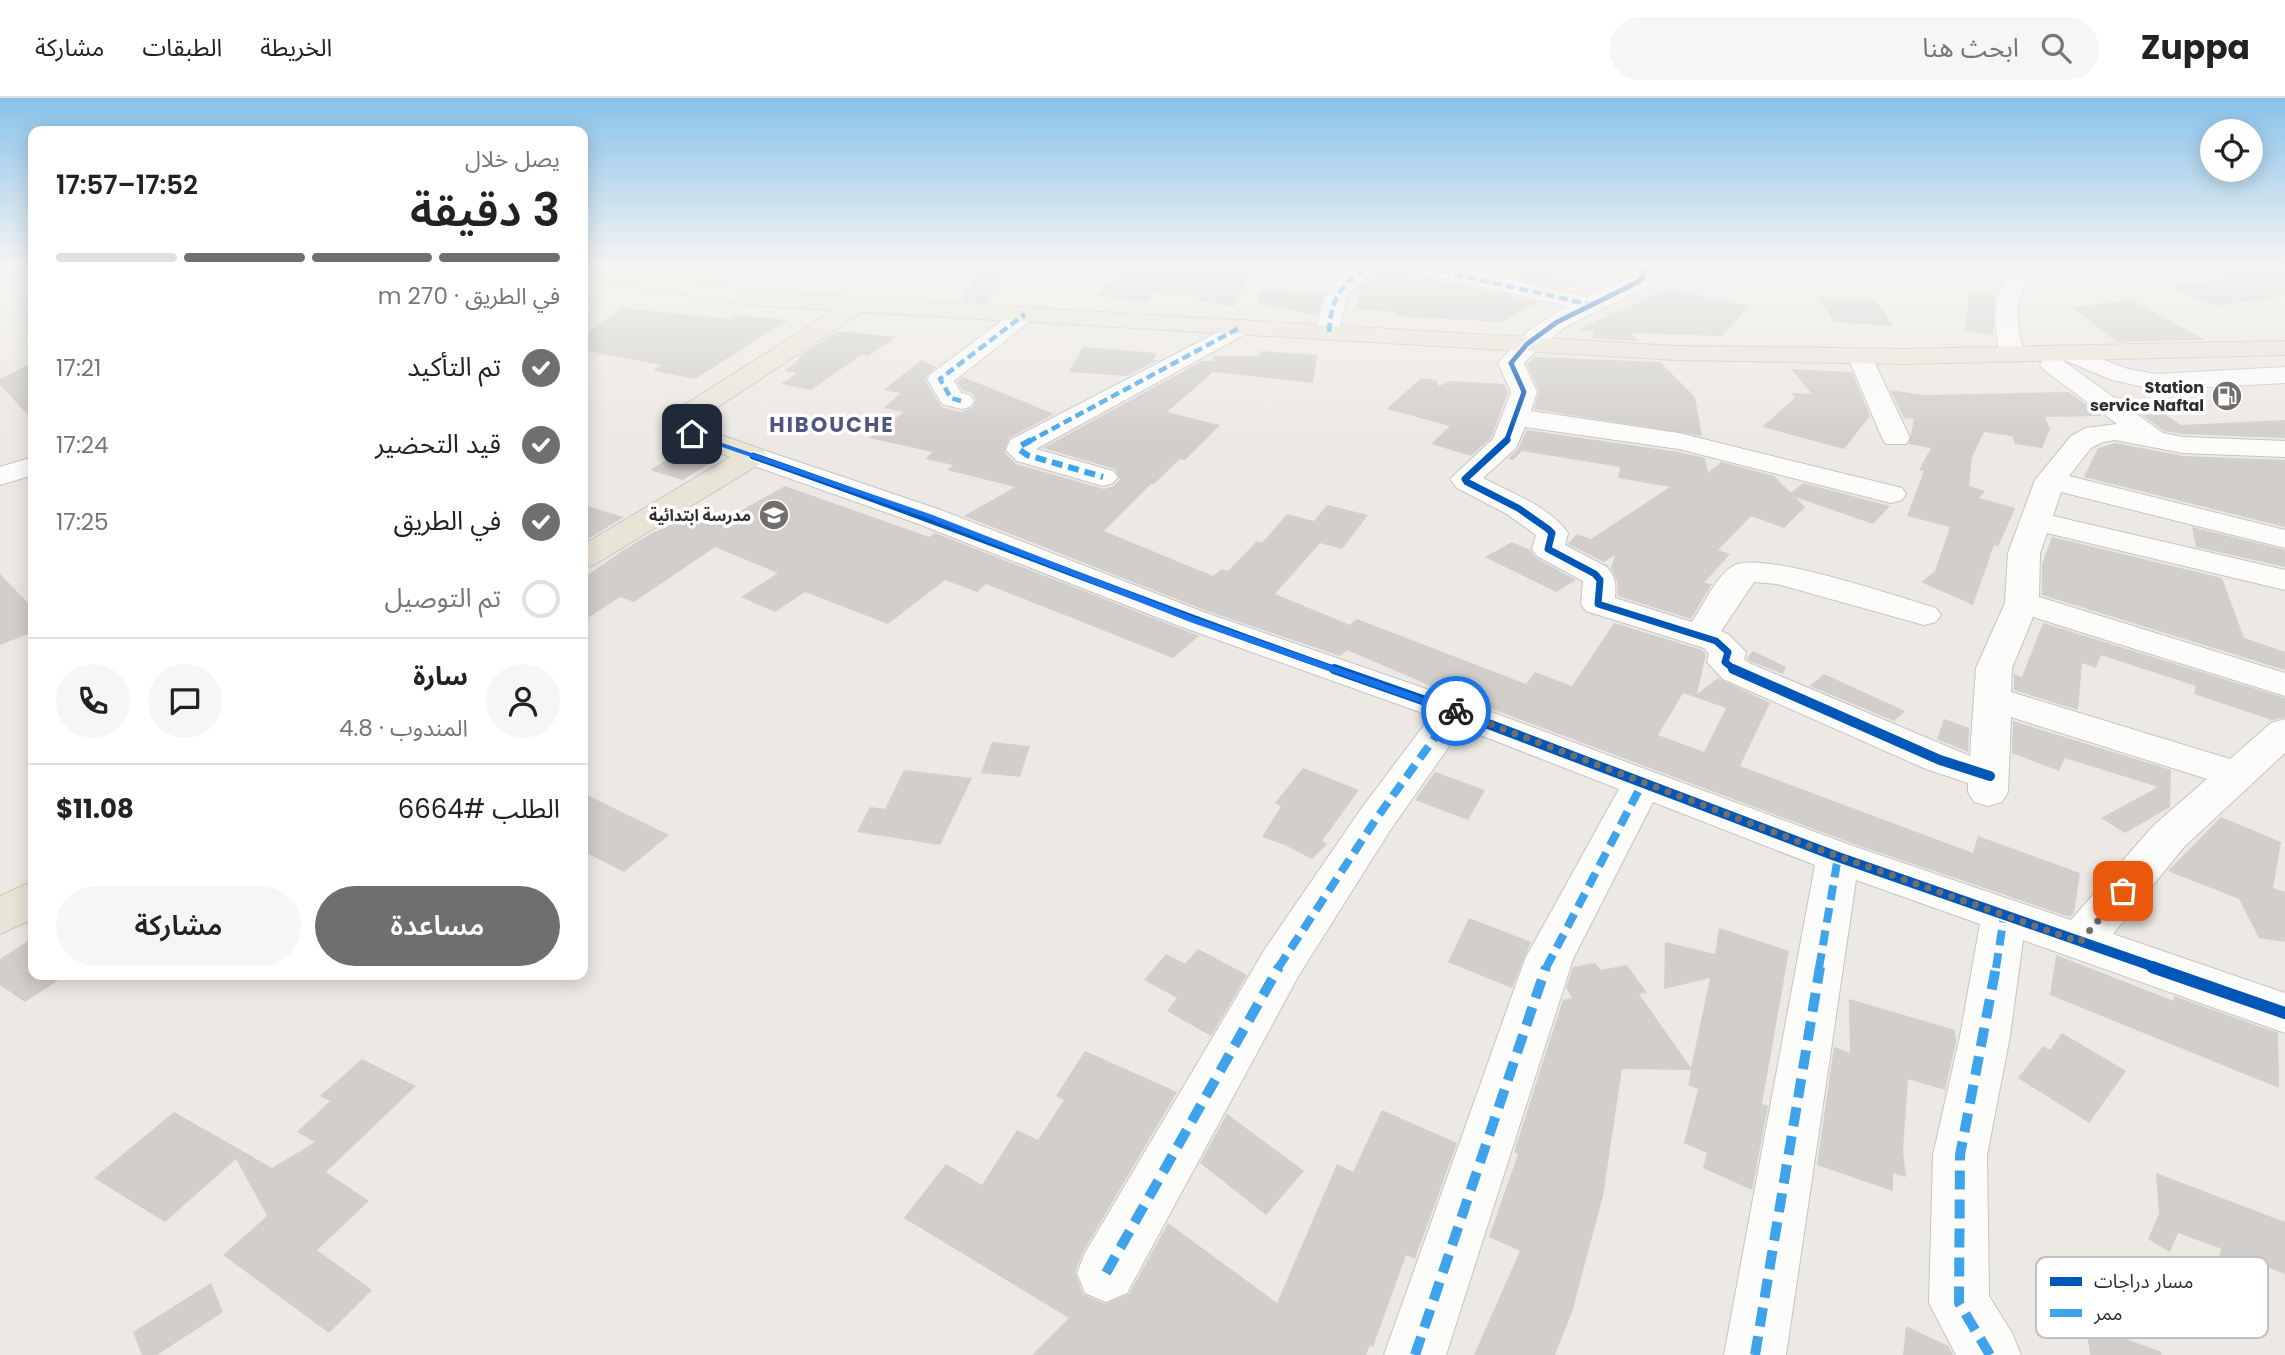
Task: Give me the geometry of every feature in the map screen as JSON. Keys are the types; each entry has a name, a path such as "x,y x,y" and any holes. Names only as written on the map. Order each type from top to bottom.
{"main road":[{"path":"753,456 692,434 685,422 696,410 827,324"},
{"path":"1186,324 1676,353 1860,357 2278,352"},
{"path":"588,555 753,456"},
{"path":"0,917 28,901"}],"street":[{"path":"961,401 951,398 940,379 1012,324"},
{"path":"1329,332 1330,324"},
{"path":"1557,324 1526,343 1511,363 1524,392 1506,442 1465,479 1467,482 1518,508 1548,528 1552,533 1548,549 1595,574 1600,580 1598,604 1725,646 1728,652 1725,662 1735,671 1989,784 1994,668 2022,603 2024,554 2050,480 2081,442 2096,434 2115,432 2217,448 2285,449"},
{"path":"2005,324 2013,356"},
{"path":"1103,477 1027,455 1020,450 1020,446 1241,327"},
{"path":"2073,355 2121,376 2155,382 2285,375"},
{"path":"2040,356 2153,438"},
{"path":"1860,357 1896,438"},
{"path":"1514,417 1679,441 1891,494"},
{"path":"753,456 927,516 1194,620 1454,711 1838,857 2285,1013"},
{"path":"0,476 28,468"},
{"path":"2050,480 2285,538"},
{"path":"2035,521 2285,580"},
{"path":"1700,636 1737,579 1747,571 1779,573 1924,615"},
{"path":"2022,603 2285,685"},
{"path":"1991,698 2236,775"},
{"path":"1106,1273 1282,962 1376,818 1454,711"},
{"path":"2080,942 2169,836 2285,733"},
{"path":"1415,1355 1549,959 1642,784"},
{"path":"1755,1355 1838,857"},
{"path":"1990,1355 1959,1303 1960,1155 1985,1037 2004,916"}],"building":[{"path":"599,324 782,324 695,379 653,371 661,365 588,351 588,332"},
{"path":"1591,324 1733,324 1722,336 1631,333 1639,341 1593,338 1593,331 1577,330"},
{"path":"1858,324 1891,324 1893,326"},
{"path":"1966,324 1994,324 1993,335 1965,330"},
{"path":"2093,324 2175,324 2205,340 2117,342"},
{"path":"838,331 896,337 868,356 861,355 811,390 781,384 797,373 785,371 800,358 798,357"},
{"path":"1083,347 1157,353 1153,360 1158,360 1127,376 1069,372"},
{"path":"1261,351 1317,355 1313,383 1213,372 1167,412 1220,425 1185,460 1180,459 1151,484 1104,531 1213,576 1222,569 1228,571 1257,541 1262,543 1287,514 1314,521 1327,505 1368,515 1342,549 1320,543 1275,594 1350,625 1357,619 1526,684 1535,672 1572,686 1614,623 1702,650 1706,654 1697,694 1718,678 1770,703 1740,766 1973,853 1978,836 2080,873 2074,913 2070,917 1854,844 1438,689 1347,650 1340,656 1207,611 964,516 1015,487 947,470 953,465 925,459 933,452 869,438 904,412 884,408 901,393 884,390 921,360 936,367 924,379 941,407 960,412 972,408 976,400 971,392 963,391 957,382 963,377 1054,414 1009,438 1004,452 1016,464 1104,489 1114,486 1120,479 1115,469 1043,448 1202,361 1214,361 1214,356 1259,356","holes":["1683,693 1726,708 1704,752 1658,735"]},
{"path":"1535,357 1660,362 1695,397 1702,436 1534,409 1539,391 1527,364"},
{"path":"28,365 28,415 0,385 0,379"},
{"path":"1791,369 1852,372 1870,416 1844,449 1762,427 1795,398 1791,393 1812,394"},
{"path":"1421,378 1436,380 1439,386 1450,381 1504,384 1508,392 1491,438 1471,456 1431,444 1450,426 1387,409"},
{"path":"1890,390 1924,395 2069,392 2102,416 2045,417 2050,429 2042,448 2015,444 2012,436 1984,432 1972,457 1969,486 1985,491 1979,498 2015,508 1998,547 1994,545 1973,605 1921,582 1935,571 1950,527 1907,516 1924,471 1919,470 1931,448 1909,444 1914,419 1904,418"},
{"path":"2114,394 2150,415 2164,414 2181,425 2285,420 2285,438 2164,431"},
{"path":"1527,430 1678,452 1705,458 1708,473 1721,462 1774,476 1791,493 1803,483 1890,506 1873,524 1795,497 1805,507 1784,528 1751,516 1718,550 1730,554 1704,583 1712,584 1691,619 1618,596 1617,581 1611,568 1615,555 1604,562 1568,544 1577,534 1591,539 1670,487 1618,478 1620,467 1522,451 1513,460 1508,459 1518,449"},
{"path":"2115,443 2183,456 2285,460 2285,527 2084,477 2098,448"},
{"path":"684,449 717,458 683,480 650,470"},
{"path":"785,486 929,537 935,533 1199,636 1173,658 986,584 977,592 945,580 888,624 805,592 775,612 741,597 778,573 715,547 634,602 620,597 588,618 588,575 652,533 698,513 721,522"},
{"path":"588,506 624,517 588,539"},
{"path":"2192,527 2285,550 2285,567 2196,547"},
{"path":"2052,537 2222,578 2244,638 2285,652 2285,670 2042,595 2042,564"},
{"path":"1512,542 1530,550 1536,558 1576,580 1556,592 1485,557"},
{"path":"0,574 28,603 28,634 0,645"},
{"path":"2043,623 2285,698 2285,717 2272,720 2194,694 2196,686 2101,655 2096,668 2082,663 2078,710 2014,690 2014,674 2022,677"},
{"path":"1753,651 1786,667 1783,674 1750,661 1747,658"},
{"path":"1824,674 1905,711 1894,721 1810,686"},
{"path":"1944,719 1969,728 1968,752 1937,739"},
{"path":"2013,721 2171,770 2170,807 2125,833 2101,818 2158,787 2065,758 2059,771 2012,753"},
{"path":"992,742 1030,746 1020,777 981,773"},
{"path":"1303,768 1359,790 1322,841 1327,844 1312,859 1262,837 1281,806 1275,803"},
{"path":"904,770 972,778 940,845 857,832 870,807 885,809"},
{"path":"1435,772 1485,790 1468,820 1415,800"},
{"path":"588,795 669,835 624,872 588,854"},
{"path":"2221,817 2281,842 2273,888 2285,892 2285,942 2259,938 2239,899 2168,871"},
{"path":"1469,918 1531,942 1512,988 1448,962"},
{"path":"1719,928 1789,951 1762,1104 1768,1106 1752,1190 1703,1168 1707,1153 1684,1143 1698,1089 1688,1085 1691,1070 1622,1069 1603,1196 1572,1312 1555,1355 1474,1355 1520,1251 1489,1237 1518,1154 1514,1152 1563,1000 1572,998 1566,988 1573,967 1595,963 1601,970 1627,965 1647,993 1639,994 1691,1068 1710,978 1664,989 1665,942 1715,954"},
{"path":"28,941 28,980 58,980 25,1002 0,985 0,959"},
{"path":"1198,949 1247,975 1211,1036 1167,1011 1177,998 1144,980 1166,954 1185,964"},
{"path":"2056,955 2174,1001 2174,996 2278,1033 2279,1088 2050,995"},
{"path":"1849,999 1955,1030 1956,1042 1945,1090 1908,1079 1903,1151 1906,1177 1893,1173 1893,1191 1817,1165 1834,1047 1850,1053"},
{"path":"2062,1033 2126,1071 2089,1123 2018,1078 2043,1046 2050,1050"},
{"path":"1085,1051 1177,1092 1083,1252 1075,1272 1083,1294 1105,1304 1129,1294 1168,1223 1277,1303 1337,1164 1353,1172 1382,1110 1457,1143 1415,1259 1406,1255 1373,1347 1370,1345 1366,1355 1032,1355 1069,1318 904,1218 946,1164 982,1185 1017,1130 1038,1140 1064,1100 1056,1096"},
{"path":"362,1059 416,1086 326,1172 369,1201 317,1250 372,1290 329,1333 223,1255 267,1216 236,1159 165,1222 94,1178 174,1112 272,1168 315,1142 297,1132 330,1101 320,1096"},
{"path":"1227,1114 1304,1171 1266,1215 1200,1163"},
{"path":"2156,1173 2285,1222 2285,1274 2268,1267 2268,1257 2218,1257 2222,1249 2178,1233 2170,1252 2148,1239 2159,1214"},
{"path":"211,1283 223,1312 157,1355 142,1355 133,1332"},
{"path":"1906,1326 1948,1346 1953,1355 1903,1355"},
{"path":"2088,1338 2123,1338 2162,1352 2161,1355 2090,1355"}],"marked path":[{"path":"961,401 951,398 940,379 1012,324"},
{"path":"1329,332 1330,324"},
{"path":"1103,477 1027,455 1020,450 1020,446 1155,376 1241,327"},
{"path":"1106,1273 1282,962 1376,819 1454,711"},
{"path":"1415,1355 1549,959 1642,784"},
{"path":"1755,1355 1838,857"},
{"path":"1990,1355 1959,1303 1960,1155 1985,1036 2004,916"}],"cycle path":[{"path":"1555,324 1537,336 1511,363 1524,392 1506,442 1465,479 1467,482 1518,508 1548,529 1552,533 1548,549 1595,574 1600,580 1598,604 1716,641 1728,652 1725,662 1736,671 1940,760 1990,776"},
{"path":"753,456 927,516 1194,620 1454,711 1838,857 2285,1013"}],"way so far":[{"path":"1456,711 1642,784 2080,942 2123,891"}],"place":[{"name":"Station service Naftal","path":"2227,396"},
{"name":"مدرسة ابتدائية","path":"774,515"}],"district":[{"name":"HIBOUCHE","path":"832,424"}],"route":[{"path":"692,434 927,516 1194,620 1456,711"}]}
